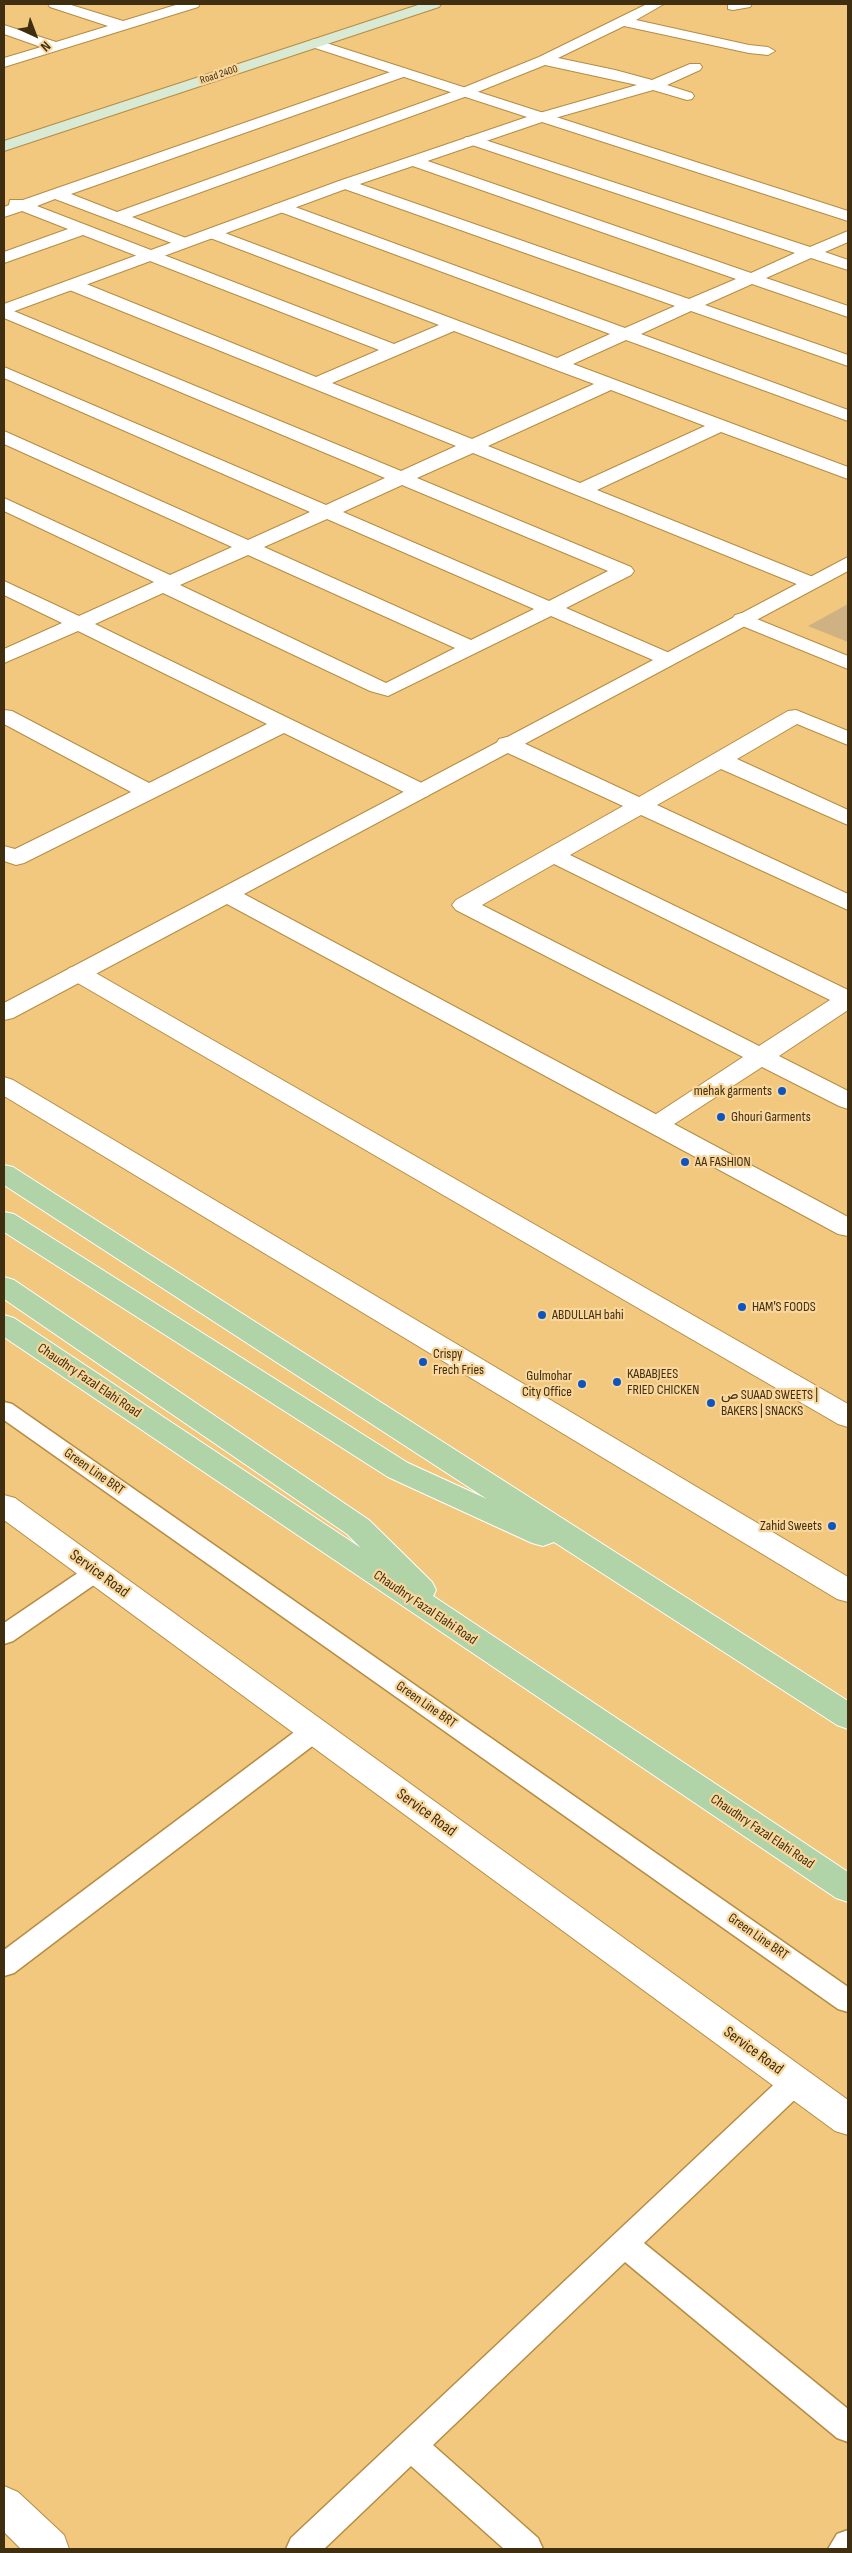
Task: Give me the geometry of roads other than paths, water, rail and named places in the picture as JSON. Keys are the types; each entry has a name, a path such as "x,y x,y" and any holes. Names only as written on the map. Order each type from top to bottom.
{"main road":[{"name":"Road 2400","path":"4,133 390,4"},
{"name":"Road 2400","path":"4,146 434,4"},
{"path":"4,1172 848,1717"},
{"path":"4,1220 398,1470 631,1576"},
{"path":"4,1286 358,1527 467,1636"},
{"name":"Chaudhry Fazal Elahi Road","path":"4,1324 467,1636 848,1889"}],"street":[{"path":"56,4 123,26"},
{"path":"160,4 176,9"},
{"path":"4,63 193,4"},
{"path":"117,217 465,92 544,60 657,4"},
{"path":"621,21 749,50 768,51"},
{"path":"4,29 56,47"},
{"path":"314,43 848,216"},
{"path":"544,60 615,74 686,96"},
{"path":"4,311 345,184 541,117 653,85 695,67"},
{"path":"4,212 404,72"},
{"path":"472,140 848,265"},
{"path":"412,162 848,312"},
{"path":"345,184 848,362"},
{"path":"56,194 185,243"},
{"path":"4,198 394,350"},
{"path":"281,207 848,416"},
{"path":"4,258 84,229"},
{"path":"212,233 848,473"},
{"path":"557,364 848,236"},
{"path":"73,284 811,583"},
{"path":"4,311 624,571 388,690 378,688 4,504"},
{"path":"316,383 454,325"},
{"path":"4,372 667,659"},
{"path":"4,657 610,384"},
{"path":"581,490 721,425"},
{"path":"4,437 472,648"},
{"path":"4,1013 848,563"},
{"path":"4,587 420,791"},
{"path":"742,619 848,663"},
{"path":"4,716 149,792"},
{"path":"848,738 796,716 464,906 848,1101"},
{"path":"4,853 16,858 284,724"},
{"path":"507,744 848,903"},
{"path":"720,760 848,818"},
{"path":"553,855 848,999"},
{"path":"226,894 848,1228"},
{"path":"78,974 848,1417"},
{"path":"656,1125 848,999"},
{"path":"4,1085 848,1591"},
{"name":"Service Road","path":"4,1504 848,2120"},
{"path":"4,2505 49,2549"}],"lane":[{"name":"Green Line BRT","path":"4,1409 848,2001"},
{"path":"4,1635 96,1572"},
{"path":"4,1965 314,1731"},
{"path":"302,2549 795,2082"},
{"path":"624,2244 848,2428"},
{"path":"411,2446 528,2549"},
{"path":"844,2549 848,2544"}],"place":[{"name":"mehak garments","path":"782,1091"},
{"name":"Ghouri Garments","path":"721,1117"},
{"name":"AA FASHION","path":"685,1162"},
{"name":"HAM'S FOODS","path":"742,1307"},
{"name":"ABDULLAH bahi","path":"542,1315"},
{"name":"Crispy Frech Fries","path":"423,1362"},
{"name":"KABABJEES FRIED CHICKEN","path":"617,1382"},
{"name":"Gulmohar City Office","path":"582,1384"},
{"name":"ص SUAAD SWEETS | BAKERS | SNACKS","path":"711,1403"},
{"name":"Zahid Sweets","path":"832,1526"}]}
